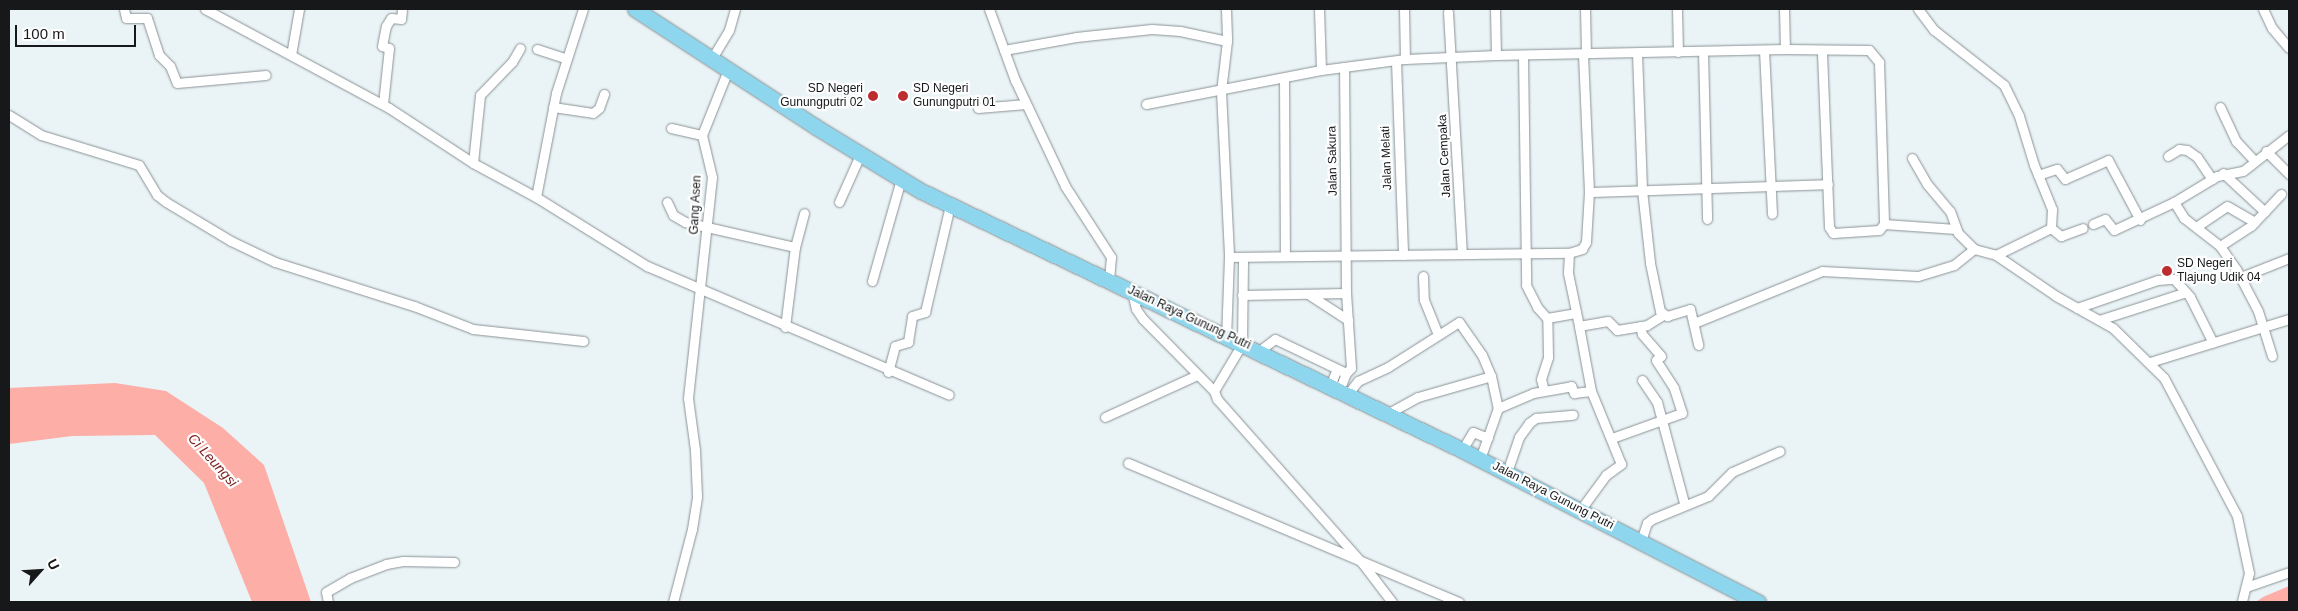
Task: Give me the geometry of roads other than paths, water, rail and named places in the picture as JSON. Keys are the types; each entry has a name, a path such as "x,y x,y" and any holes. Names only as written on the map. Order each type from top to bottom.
{"main road":[{"name":"Jalan Raya Gunung Putri","path":"645,12 711,60 860,155 950,205 1109,279 1132,292 1259,351 1507,472 1758,602"}],"street":[{"path":"124,9 126,18 147,18 158,55 170,66 177,83 266,75"},
{"path":"205,9 383,104 473,163 536,197 640,262 888,372 949,395"},
{"path":"291,55 299,9"},
{"path":"383,104 389,48 382,46 386,26 392,18 401,19 402,9"},
{"path":"536,197 553,107 565,58 583,9"},
{"path":"711,60 729,30 735,9"},
{"path":"989,9 1026,104 1065,186 1111,257 1109,279"},
{"path":"1226,9 1227,41 1221,91 1229,257 1226,337"},
{"path":"1319,9 1321,70"},
{"name":"Jalan Melati","path":"1403,255 1400,60 1404,9"},
{"path":"1495,9 1496,55"},
{"path":"1229,257 1243,258 1285,254 1526,254 1569,253 1582,249 1586,242 1589,192 1584,54 1585,9"},
{"path":"1677,9 1678,52"},
{"path":"1784,9 1785,50"},
{"path":"1918,9 1934,30 2004,85 2019,116 2038,175 2052,209 2051,228"},
{"path":"2263,9 2272,28 2289,48"},
{"name":"Jalan Cempaka","path":"1448,12 1453,58 1462,253"},
{"path":"1004,50 1076,37 1152,28 1180,30 1227,41"},
{"path":"473,163 480,95 512,62 520,48"},
{"path":"537,49 565,58"},
{"path":"1146,104 1221,91 1321,70 1400,60 1496,55 1523,56 1764,50 1822,50 1869,50 1877,56 1884,224 1877,231 1833,233 1827,219 1828,184 1822,50"},
{"path":"1764,50 1772,214"},
{"path":"1703,51 1707,219"},
{"path":"1637,53 1642,190 1647,248 1663,314"},
{"path":"1523,56 1526,285 1537,307 1547,318 1548,357 1541,379 1544,391"},
{"name":"Jalan Sakura","path":"1338,391 1352,361 1346,293 1344,67"},
{"path":"670,128 702,136 728,70"},
{"path":"1284,78 1285,254"},
{"path":"553,107 593,113 599,108 604,94"},
{"path":"978,108 1026,104"},
{"path":"2220,107 2236,142 2254,160"},
{"path":"9,114 41,135 139,165 157,195 166,202 231,241 276,262 414,306 473,329 583,341"},
{"path":"2092,224 2105,219 2114,230 2140,220 2223,173 2243,171 2254,160 2289,135"},
{"name":"Gang Asen","path":"673,602 692,529 697,496 695,450 688,398 712,177 702,136"},
{"path":"2168,156 2179,149 2187,150 2197,157 2212,179"},
{"path":"2266,151 2289,174"},
{"path":"839,202 860,155"},
{"path":"1912,158 1927,184 1950,211 1956,229 1974,249 1996,255 2077,308 2121,333 2164,378 2237,516 2248,564 2246,587 2242,602"},
{"path":"2038,175 2057,168 2066,179 2108,160 2140,220"},
{"path":"2223,173 2265,212"},
{"path":"872,282 901,179"},
{"path":"1589,192 1771,188 1828,184"},
{"path":"2220,246 2255,222 2281,194"},
{"path":"667,202 675,217 708,227 795,247"},
{"path":"2174,202 2184,218 2220,246 2241,277 2264,327 2272,356"},
{"path":"888,372 896,346 908,342 912,316 925,312 950,205"},
{"path":"2196,227 2227,206 2255,222"},
{"path":"785,327 795,247 804,213"},
{"path":"1884,224 1956,229"},
{"path":"2051,228 2062,236 2083,228"},
{"path":"1996,255 2051,228"},
{"path":"1694,323 1822,271 1918,276 1954,265 1974,249"},
{"path":"1569,253 1568,273 1574,313 1579,326 1591,391 1612,438 1621,464 1606,475 1581,509"},
{"path":"1214,391 1242,344 1243,258"},
{"path":"2241,277 2289,258"},
{"path":"1423,276 1424,300 1438,334"},
{"path":"2077,308 2164,280 2177,280 2186,292 2212,343"},
{"path":"1132,292 1136,309 1143,319 1196,375 1214,391 1216,399 1363,564 1392,602"},
{"path":"2099,320 2186,292"},
{"path":"1242,295 1346,293"},
{"path":"1308,294 1348,320"},
{"path":"1579,326 1608,321 1617,330 1640,326 1663,314 1687,308 1694,323 1698,345"},
{"path":"1547,318 1574,313"},
{"path":"2150,362 2289,320"},
{"path":"1337,369 1338,391 1388,367 1438,334 1461,323 1491,376 1498,408 1480,459"},
{"path":"1612,438 1662,422 1682,413 1674,388 1656,360 1661,356 1642,334 1640,326"},
{"path":"1259,351 1274,339 1346,373"},
{"path":"1105,417 1196,375"},
{"path":"1386,414 1418,397 1491,376"},
{"path":"1642,380 1657,402 1669,456 1684,503"},
{"path":"1498,408 1544,391 1571,386 1574,393 1591,391"},
{"path":"1507,472 1519,437 1529,423 1536,418 1573,415"},
{"path":"1462,450 1473,432 1488,438"},
{"path":"1641,541 1647,523 1684,503 1708,496 1732,472 1780,451"},
{"path":"1128,463 1363,564 1459,602"},
{"path":"328,602 326,592 330,589 386,564 403,561 454,562"},
{"path":"2246,587 2289,572"}],"water":[{"name":"Ci Leungsi","path":"115,383 166,391 223,428 264,465 311,602 252,602 204,483 155,435 72,436 9,444 9,388"},
{"path":"2289,586 2289,602 2256,602 2263,597"}],"place":[{"name":"SD Negeri Gunungputri 02","path":"873,96"},
{"name":"SD Negeri Gunungputri 01","path":"903,96"},
{"name":"SD Negeri Tlajung Udik 04","path":"2167,271"}]}
